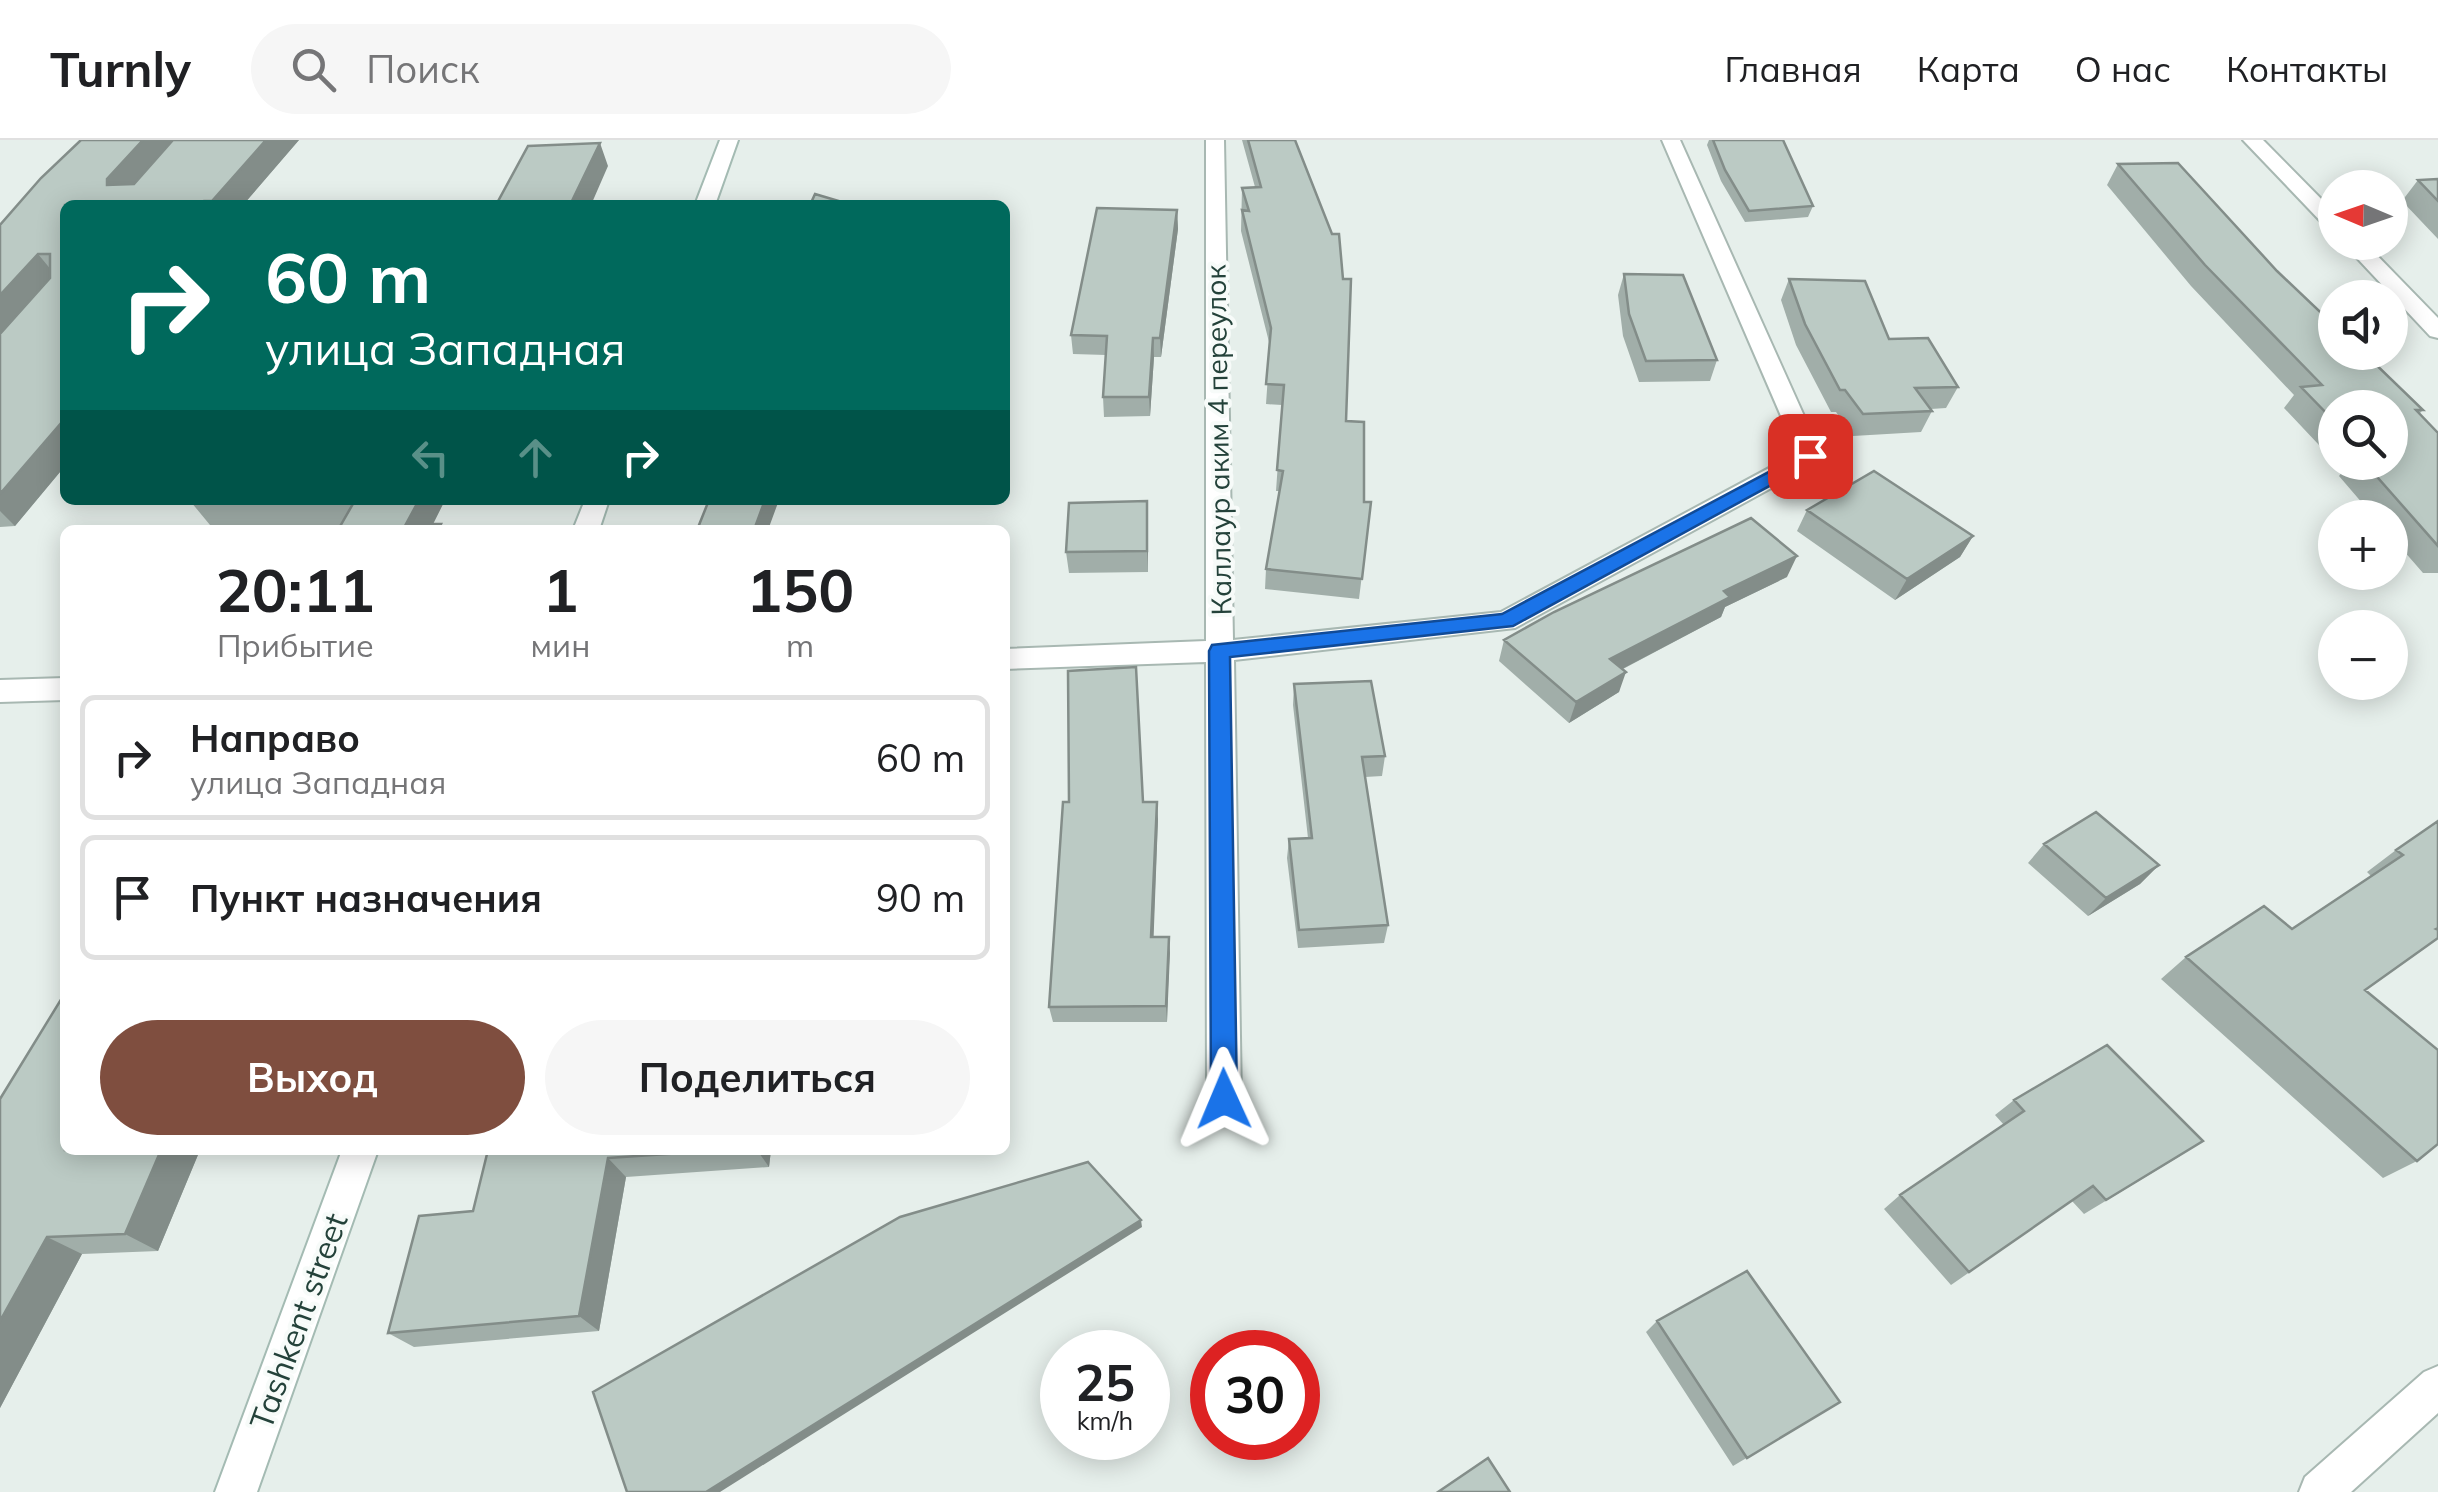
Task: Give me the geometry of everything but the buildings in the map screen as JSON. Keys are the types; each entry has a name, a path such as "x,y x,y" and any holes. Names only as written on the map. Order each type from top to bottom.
{"street":[{"path":"707,200 729,140"},
{"name":"Каллаур аким 4 переулок","path":"1215,140 1224,1099"},
{"path":"1010,659 1220,651 1506,620 1810,456 1671,140"},
{"path":"2252,140 2318,208"},
{"path":"2369,260 2438,331"},
{"path":"0,691 60,689"},
{"name":"Tashkent street","path":"236,1492 358,1155"},
{"path":"2320,1492 2438,1386"}],"route":[{"path":"1224,1099 1220,651 1506,620 1810,456"}]}
